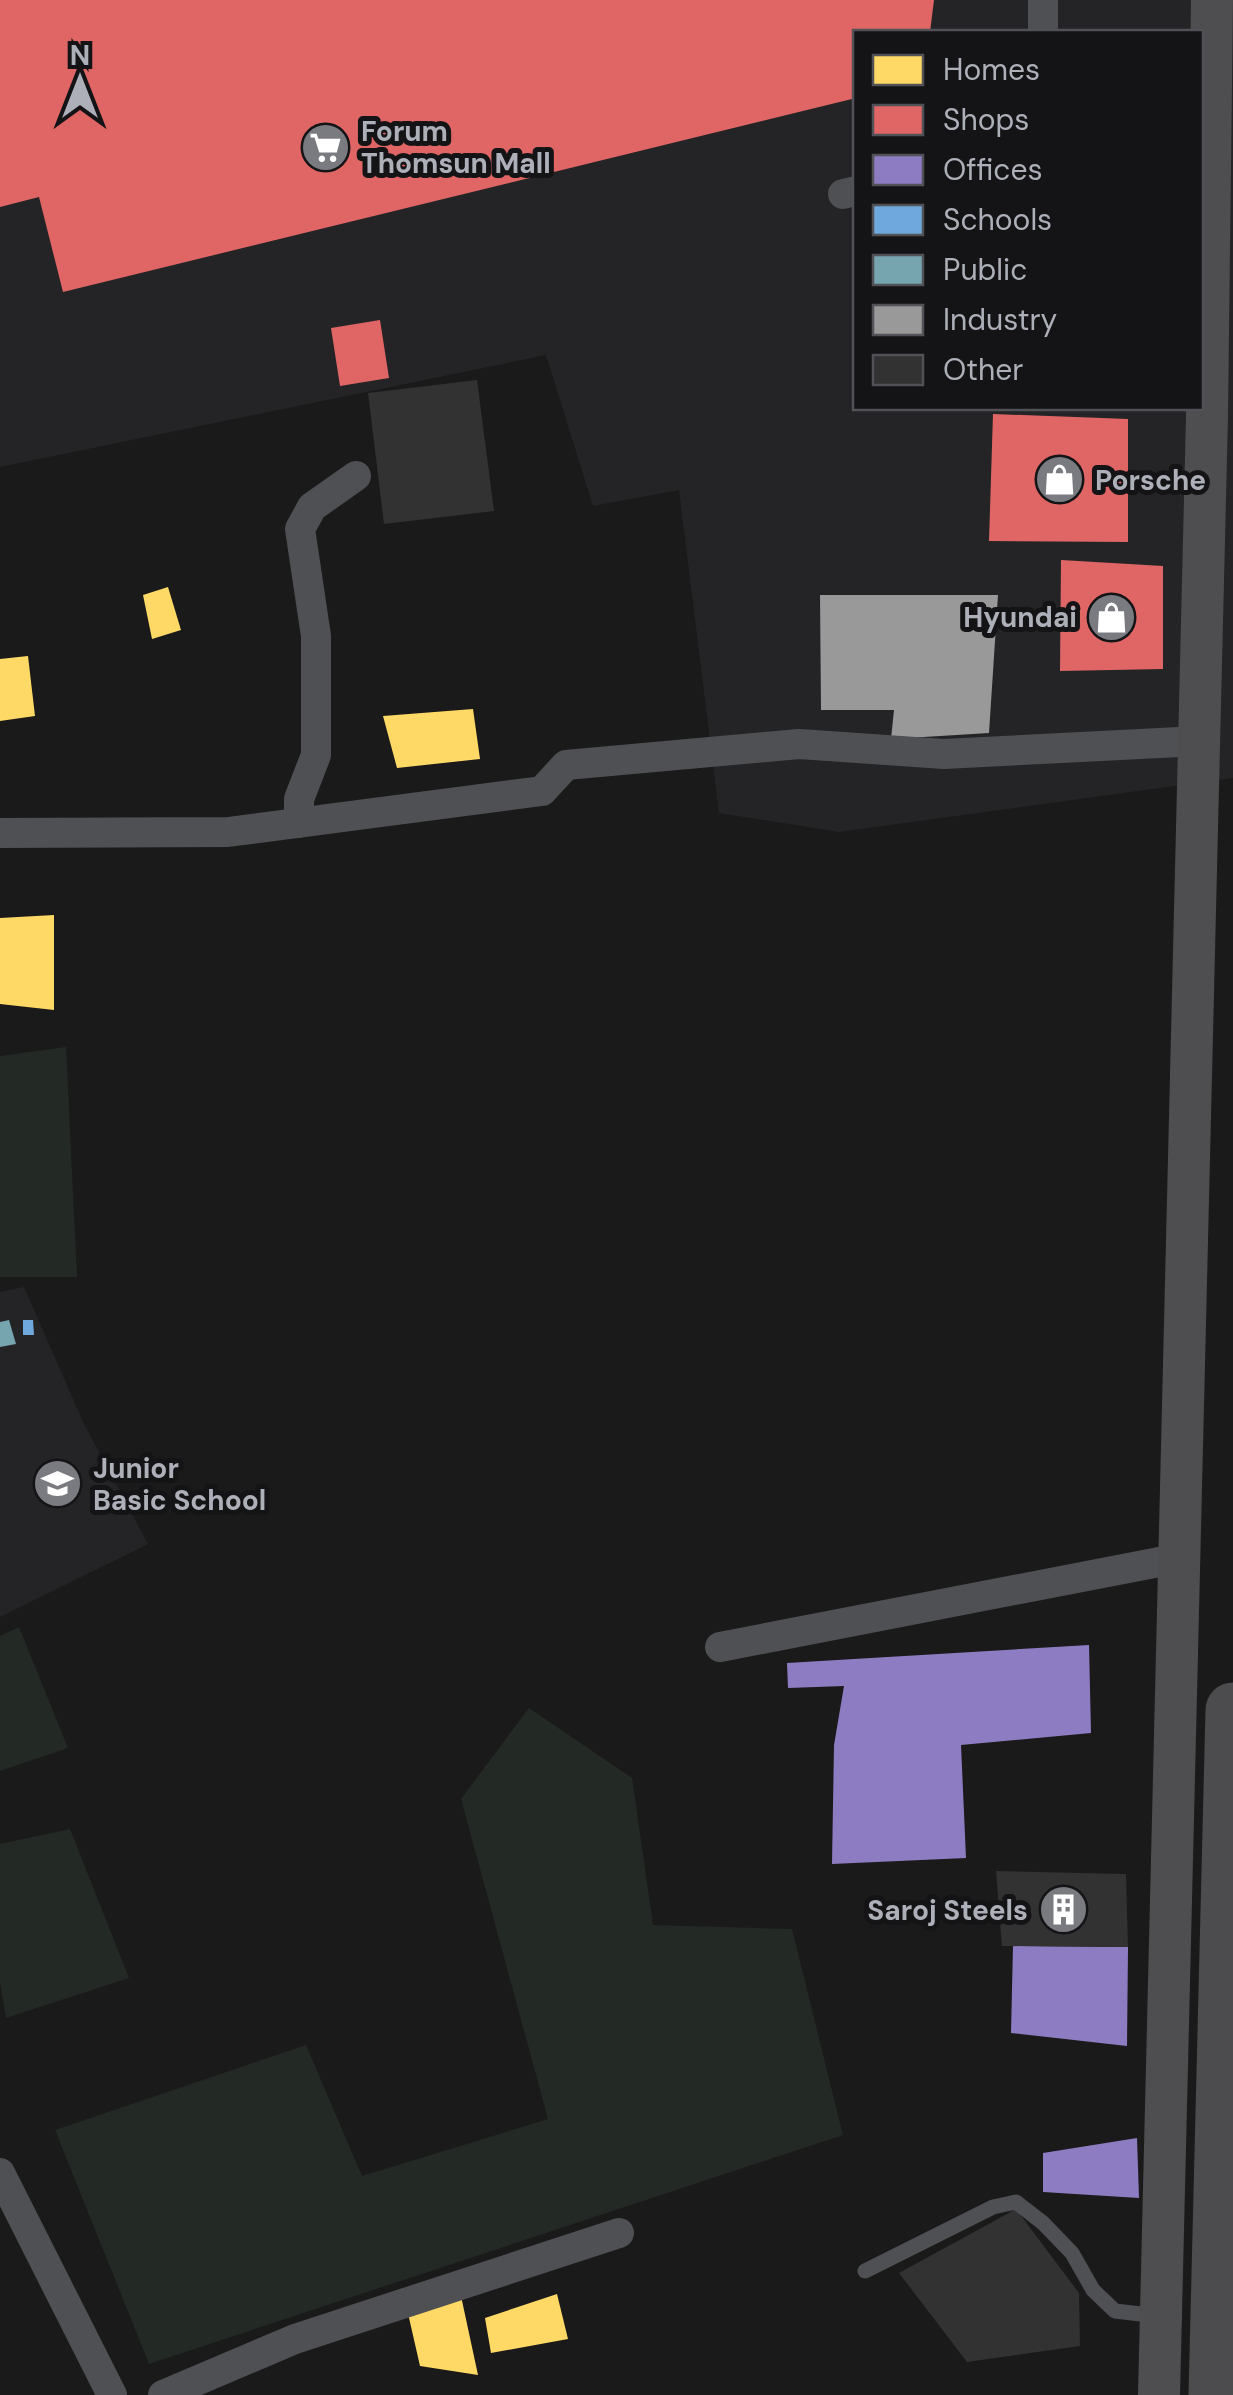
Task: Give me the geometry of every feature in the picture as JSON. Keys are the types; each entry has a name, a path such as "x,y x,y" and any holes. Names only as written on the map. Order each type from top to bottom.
{"highway":[{"path":"1216,2395 1233,1710"}],"street":[{"path":"1042,0 1043,30"},
{"path":"1203,388 1206,123 1212,0"},
{"path":"1159,2395 1199,741 1203,410"},
{"path":"299,823 299,798 316,755 316,636 300,528 312,507 356,476"},
{"path":"0,833 228,832 542,791 566,764 798,744 944,754 1199,741"},
{"path":"720,1647 1180,1558"},
{"path":"0,2173 112,2395"},
{"path":"163,2395 295,2339 619,2233"}],"lane":[{"path":"865,2271 993,2207 1016,2202 1072,2253 1094,2290 1114,2311 1162,2316"}],"shaded area":[{"path":"0,0 1233,0 1233,778 839,832 719,813 679,490 593,506 546,355 0,467"},
{"path":"66,1047 77,1277 0,1277 0,1056"},
{"name":"Junior Basic School","path":"24,1287 84,1424 148,1544 0,1617 0,1292"},
{"path":"19,1627 68,1748 0,1771 0,1636"},
{"path":"529,1708 632,1778 653,1925 792,1929 843,2135 149,2364 55,2130 306,2045 362,2176 548,2119 461,1799"},
{"path":"70,1829 129,1978 6,2018 0,1982 0,1844"}],"building: Homes":[{"path":"168,587 181,630 152,639 143,595"},
{"path":"28,656 35,716 0,721 0,659"},
{"path":"473,709 480,759 397,768 383,716"},
{"path":"54,915 54,1010 0,1004 0,918"},
{"path":"557,2294 568,2339 491,2353 485,2318"},
{"path":"461,2296 478,2375 420,2366 407,2309"}],"building: Shops":[{"name":"Forum Thomsun Mall","path":"0,0 934,0 930,30 853,30 853,99 63,292 39,197 0,207"},
{"path":"380,320 389,378 340,386 331,328"},
{"name":"Porsche","path":"993,414 1128,419 1128,542 989,541"},
{"name":"Hyundai","path":"1061,560 1163,566 1163,669 1060,671"}],"building: Offices":[{"path":"1089,1645 1091,1733 961,1745 966,1858 832,1864 834,1745 844,1686 788,1688 787,1663"},
{"path":"1013,1946 1128,1947 1127,2046 1011,2033"},
{"path":"1137,2138 1139,2198 1043,2192 1043,2153"}],"building: Schools":[{"path":"23,1320 33,1320 34,1335 23,1335"}],"building: Public":[{"path":"9,1320 16,1344 0,1347 0,1322"}],"building: Industry":[{"path":"820,595 998,595 989,733 891,739 894,710 821,710"}],"building: Other":[{"path":"477,380 494,511 384,524 368,393"},
{"name":"Saroj Steels","path":"996,1871 1126,1874 1128,1947 1002,1946"},
{"path":"1016,2209 1079,2293 1080,2346 967,2362 899,2273"}],"place":[{"name":"Forum Thomsun Mall","path":"326,147"},
{"name":"Porsche","path":"1060,480"},
{"name":"Hyundai","path":"1112,617"},
{"name":"Junior Basic School","path":"58,1484"},
{"name":"Saroj Steels","path":"1063,1910"}]}
